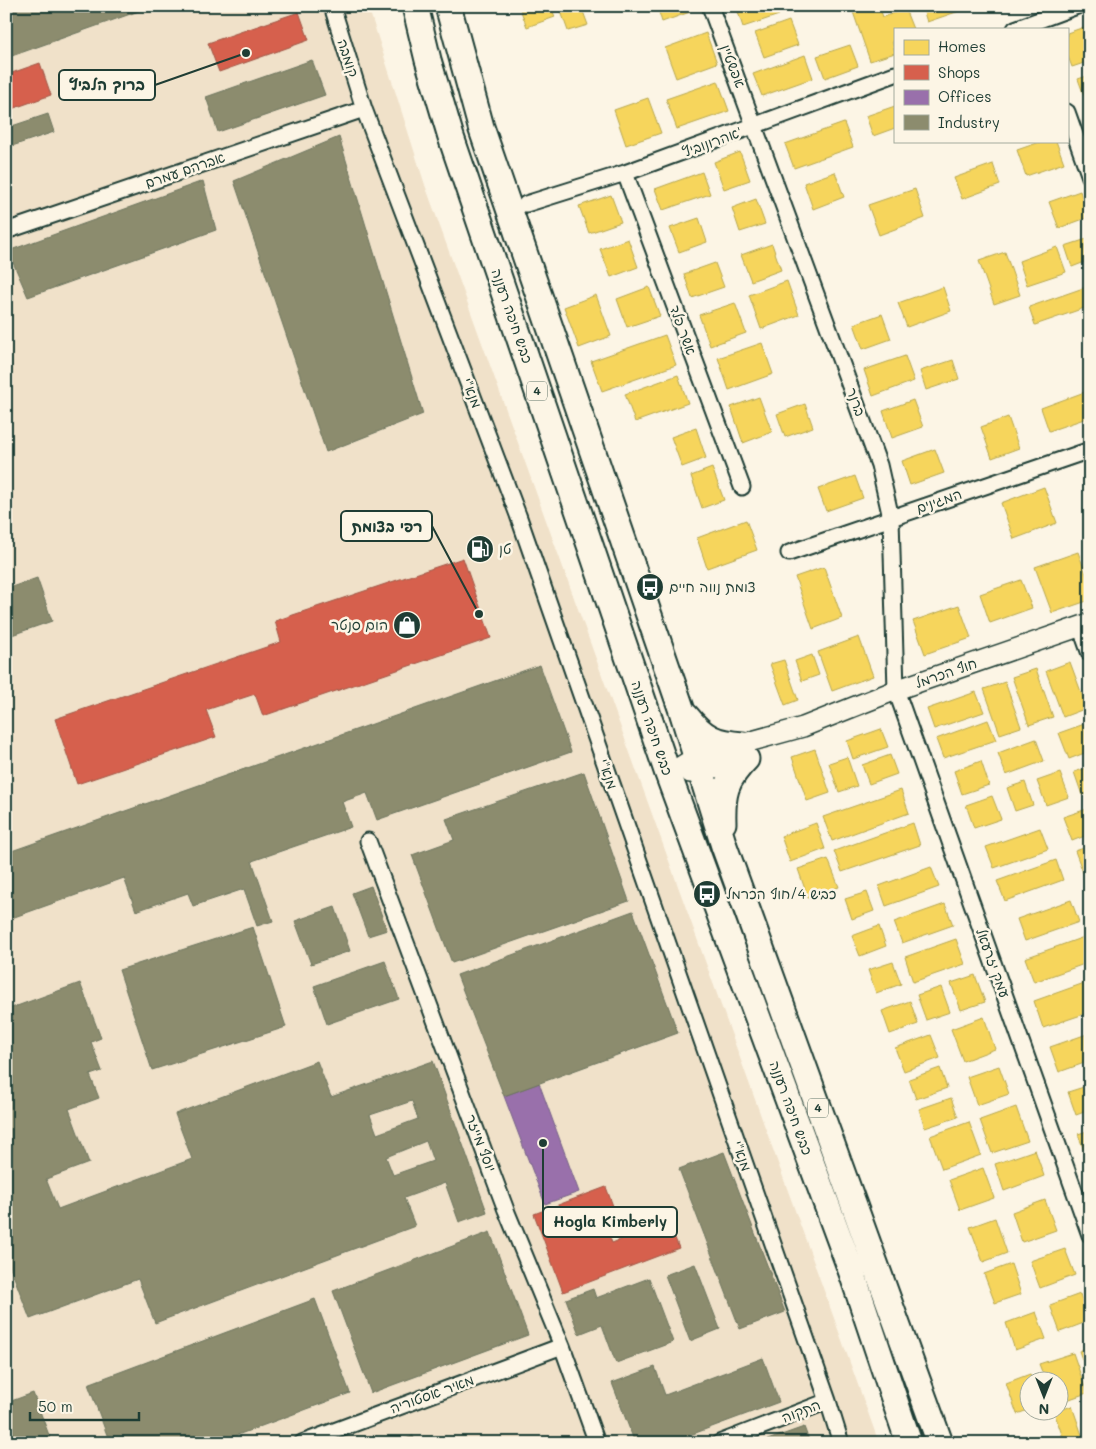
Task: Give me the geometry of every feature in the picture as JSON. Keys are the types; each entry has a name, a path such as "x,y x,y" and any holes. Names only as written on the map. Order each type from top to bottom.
{"highway":[{"name":"כביש חיפה רעננה","path":"415,6 428,60 451,137 668,774 852,1272 909,1443"},
{"name":"כביש חיפה רעננה","path":"448,6 482,127 682,711 724,846 940,1443"},
{"path":"682,711 699,731 713,741 744,752 726,785 722,804 724,846"}],"street":[{"name":"קומבה","path":"332,6 364,109"},
{"name":"אפשטיין","path":"710,6 755,126"},
{"path":"1020,28 1037,25 1077,6"},
{"name":"אהרונוביץ'","path":"526,204 625,173 894,74"},
{"name":"אברהם עמרם","path":"6,231 364,109"},
{"name":"מנא\"י","path":"364,109 518,515 828,1401 841,1443"},
{"path":"1068,115 1090,178"},
{"name":"ברנר","path":"755,126 879,466 891,518 896,690"},
{"name":"אשר פלד","path":"625,173 742,487"},
{"name":"המגינים","path":"790,554 1090,450"},
{"name":"חוף הכרמל","path":"668,774 744,752 896,690 1085,624"},
{"path":"1085,624 1090,654"},
{"name":"עמק יזרעאל","path":"896,690 1090,1235"},
{"name":"יוסף מייזר","path":"368,842 506,1210 562,1346 597,1443"},
{"name":"מאיר אסטוריה","path":"302,1443 562,1346"},
{"name":"התקוה","path":"719,1443 828,1401"}],"shaded area":[{"path":"6,6 368,6 425,185 879,1443 6,1443"}],"building: Homes":[{"path":"519,6 551,6 555,17 527,27"},
{"path":"559,6 581,6 588,25 568,31"},
{"path":"657,6 689,6 690,12 662,22"},
{"path":"736,6 776,6 779,15 743,27"},
{"path":"787,6 809,6 790,13"},
{"path":"860,6 879,6 883,17 905,9 913,28 894,28 894,40 892,41 894,53 870,61 852,9"},
{"path":"922,6 971,6 971,7 927,22"},
{"path":"789,21 798,45 764,57 755,33"},
{"path":"1090,25 1090,61 1072,67 1068,57 1068,33"},
{"path":"706,33 717,63 676,78 665,48"},
{"path":"850,45 858,66 825,78 817,56"},
{"path":"805,55 813,78 762,96 753,74"},
{"path":"1090,75 1090,99 1086,101 1078,79"},
{"path":"718,81 729,111 677,129 666,99"},
{"path":"648,98 661,133 626,145 614,110"},
{"path":"894,106 894,128 873,136 866,116"},
{"path":"844,123 853,147 794,168 785,144"},
{"path":"1040,142 1056,142 1064,163 1026,176 1017,150"},
{"path":"740,152 750,180 724,189 714,162"},
{"path":"993,164 1000,185 962,199 954,178"},
{"path":"702,172 710,194 663,210 655,189"},
{"path":"835,172 844,197 813,209 804,183"},
{"path":"915,189 925,218 879,235 868,205"},
{"path":"1080,191 1089,217 1059,228 1049,202"},
{"path":"611,195 621,222 589,233 579,206"},
{"path":"756,199 765,224 740,232 732,208"},
{"path":"699,218 707,242 679,252 670,228"},
{"path":"1090,238 1090,260 1072,267 1065,246"},
{"path":"628,239 638,267 611,277 600,249"},
{"path":"772,244 781,270 751,281 741,255"},
{"path":"1057,247 1066,272 1027,285 1019,261"},
{"path":"1005,252 1020,295 994,304 979,261"},
{"path":"715,263 724,287 692,298 684,274"},
{"path":"787,281 799,315 761,329 749,295"},
{"path":"1089,286 1090,306 1035,325 1029,307"},
{"path":"649,287 660,316 627,327 617,299"},
{"path":"943,287 951,311 907,327 898,303"},
{"path":"596,295 611,336 579,348 564,307"},
{"path":"735,303 746,333 710,346 699,315"},
{"path":"882,314 891,339 863,349 854,324"},
{"path":"665,335 676,365 602,391 591,361"},
{"path":"762,343 773,374 729,390 718,358"},
{"path":"905,356 914,381 873,396 864,370"},
{"path":"953,360 959,379 926,390 920,371"},
{"path":"678,375 688,403 635,422 625,394"},
{"path":"1090,390 1090,417 1049,431 1041,408"},
{"path":"759,397 772,432 743,443 731,407"},
{"path":"913,400 923,427 892,438 883,411"},
{"path":"805,404 813,427 785,437 777,414"},
{"path":"1008,417 1019,448 992,458 981,427"},
{"path":"696,428 706,458 682,467 671,437"},
{"path":"935,449 944,473 910,485 902,461"},
{"path":"712,468 724,500 702,508 691,476"},
{"path":"855,476 863,498 826,511 818,489"},
{"path":"1044,487 1057,523 1014,539 1001,503"},
{"path":"746,520 757,550 707,568 697,538"},
{"path":"1078,552 1090,585 1090,600 1052,613 1035,567"},
{"path":"824,567 842,618 813,629 795,577"},
{"path":"1021,580 1032,608 990,623 980,594"},
{"path":"959,605 971,638 925,654 913,621"},
{"path":"859,637 873,676 832,691 818,652"},
{"path":"812,655 819,675 802,681 795,661"},
{"path":"784,660 798,700 785,705 770,664"},
{"path":"1070,662 1087,708 1063,717 1046,671"},
{"path":"1036,669 1053,717 1029,725 1012,677"},
{"path":"1005,682 1021,727 1000,734 984,689"},
{"path":"976,692 984,712 934,729 927,709"},
{"path":"988,720 996,740 943,758 936,739"},
{"path":"1090,722 1090,751 1069,759 1059,733"},
{"path":"881,729 888,747 853,759 847,741"},
{"path":"1036,739 1044,761 1006,775 998,753"},
{"path":"815,749 830,793 807,801 792,757"},
{"path":"890,755 897,774 869,784 862,765"},
{"path":"847,757 857,786 839,792 829,763"},
{"path":"981,761 989,785 962,794 954,771"},
{"path":"1090,767 1090,793 1082,795 1074,772"},
{"path":"1060,773 1069,797 1046,805 1037,781"},
{"path":"1025,782 1033,805 1015,811 1007,788"},
{"path":"901,790 909,813 832,841 823,817"},
{"path":"992,796 1001,819 974,828 966,805"},
{"path":"1090,808 1090,834 1072,841 1063,817"},
{"path":"816,823 825,849 790,862 781,836"},
{"path":"913,823 920,845 842,872 834,851"},
{"path":"1040,828 1048,849 994,868 986,847"},
{"path":"1090,846 1090,872 1084,875 1075,851"},
{"path":"828,859 839,887 808,898 798,869"},
{"path":"1056,860 1063,880 1005,901 997,881"},
{"path":"931,867 939,887 886,906 879,886"},
{"path":"867,892 874,911 852,919 845,899"},
{"path":"1071,900 1079,922 1025,941 1017,919"},
{"path":"945,904 953,925 902,943 894,922"},
{"path":"879,926 886,946 860,956 852,936"},
{"path":"1084,937 1090,955 1090,962 1034,982 1025,958"},
{"path":"956,939 965,964 913,982 905,957"},
{"path":"893,962 901,984 876,993 868,970"},
{"path":"975,975 985,1002 961,1010 951,983"},
{"path":"1090,981 1090,1012 1043,1028 1034,1001"},
{"path":"941,987 950,1012 926,1020 917,995"},
{"path":"910,1001 918,1024 890,1034 882,1011"},
{"path":"984,1017 995,1049 963,1061 951,1029"},
{"path":"1090,1033 1090,1061 1059,1072 1050,1047"},
{"path":"931,1035 940,1058 904,1071 895,1048"},
{"path":"999,1066 1009,1094 977,1105 967,1077"},
{"path":"940,1068 947,1088 916,1099 909,1079"},
{"path":"1090,1085 1090,1110 1076,1115 1068,1092"},
{"path":"951,1098 958,1117 925,1128 919,1109"},
{"path":"1016,1107 1028,1141 992,1153 980,1120"},
{"path":"969,1122 981,1155 942,1169 930,1136"},
{"path":"1090,1130 1090,1158 1087,1159 1078,1134"},
{"path":"1035,1150 1044,1176 1004,1191 995,1164"},
{"path":"983,1168 994,1198 960,1210 949,1180"},
{"path":"1045,1200 1056,1230 1022,1242 1012,1212"},
{"path":"995,1218 1007,1253 983,1262 970,1227"},
{"path":"1065,1249 1075,1275 1040,1288 1030,1261"},
{"path":"1011,1264 1021,1294 995,1303 984,1274"},
{"path":"1080,1294 1089,1321 1060,1332 1050,1305"},
{"path":"1036,1312 1046,1339 1015,1350 1006,1323"},
{"path":"1090,1347 1090,1381 1079,1351"},
{"path":"1073,1353 1087,1393 1068,1400 1068,1372 1042,1372 1039,1364"},
{"path":"1018,1378 1018,1414 1017,1414 1006,1383"},
{"path":"1072,1406 1083,1438 1065,1443 1058,1422 1068,1422 1068,1407"}],"building: Shops":[{"path":"299,12 309,40 219,72 208,43"},
{"path":"40,63 51,95 6,111 6,75"},
{"path":"463,558 491,638 263,716 255,694 206,710 216,737 77,784 55,719 281,642 275,621"},
{"path":"606,1187 620,1225 607,1230 612,1243 668,1221 679,1248 563,1292 534,1214"}],"building: Offices":[{"path":"539,1083 579,1192 545,1204 504,1096"}],"building: Industry":[{"path":"25,6 153,6 6,58 6,13"},
{"path":"312,60 325,95 218,132 206,97"},
{"path":"48,114 54,132 6,148 6,128"},
{"path":"339,137 423,414 326,452 234,181"},
{"path":"203,181 216,230 28,297 8,251"},
{"path":"37,578 52,621 6,637 6,589"},
{"path":"540,665 571,752 377,820 367,793 342,802 351,827 252,861 273,921 257,926 244,889 193,906 188,893 136,911 124,878 6,920 6,853"},
{"path":"584,772 629,901 452,963 412,855 454,840 446,819"},
{"path":"371,886 387,930 368,936 352,893"},
{"path":"335,907 350,951 311,964 295,921"},
{"path":"633,911 678,1033 504,1096 457,975"},
{"path":"253,927 286,1027 152,1070 119,970"},
{"path":"385,961 399,999 327,1024 314,986"},
{"path":"80,983 101,1038 91,1042 102,1071 90,1075 99,1098 69,1109 89,1163 46,1179 58,1209 192,1159 175,1114 317,1061 331,1097 433,1061 487,1212 459,1222 445,1183 404,1198 415,1226 155,1323 138,1279 30,1319 6,1256 6,1010","holes":["412,1101 418,1119 377,1134 370,1115","426,1141 433,1161 393,1175 386,1157"]},
{"path":"724,1152 785,1312 740,1329 679,1169"},
{"path":"490,1232 528,1335 371,1393 333,1291"},
{"path":"695,1264 720,1329 690,1341 665,1275"},
{"path":"649,1278 673,1342 616,1363 602,1325 579,1334 566,1299 593,1289 596,1298"},
{"path":"315,1299 350,1393 216,1443 110,1443 88,1384"},
{"path":"763,1358 779,1402 674,1441 673,1438 661,1443 635,1443 612,1383 655,1367 665,1395"},
{"path":"33,1393 52,1443 6,1443 6,1403"},
{"path":"804,1427 810,1443 759,1443"},
{"path":"413,1436 416,1443 396,1443"},
{"path":"69,1439 70,1443 58,1443"}],"place":[{"name":"ברוך הלביץ","path":"246,53"},
{"name":"טן","path":"480,549"},
{"name":"צומת נווה חיים","path":"650,587"},
{"name":"רפי בצומת","path":"479,614"},
{"name":"הום סנטר","path":"407,625"},
{"name":"כביש 4/חוף הכרמל","path":"707,894"},
{"name":"Hogla Kimberly","path":"543,1143"}]}
